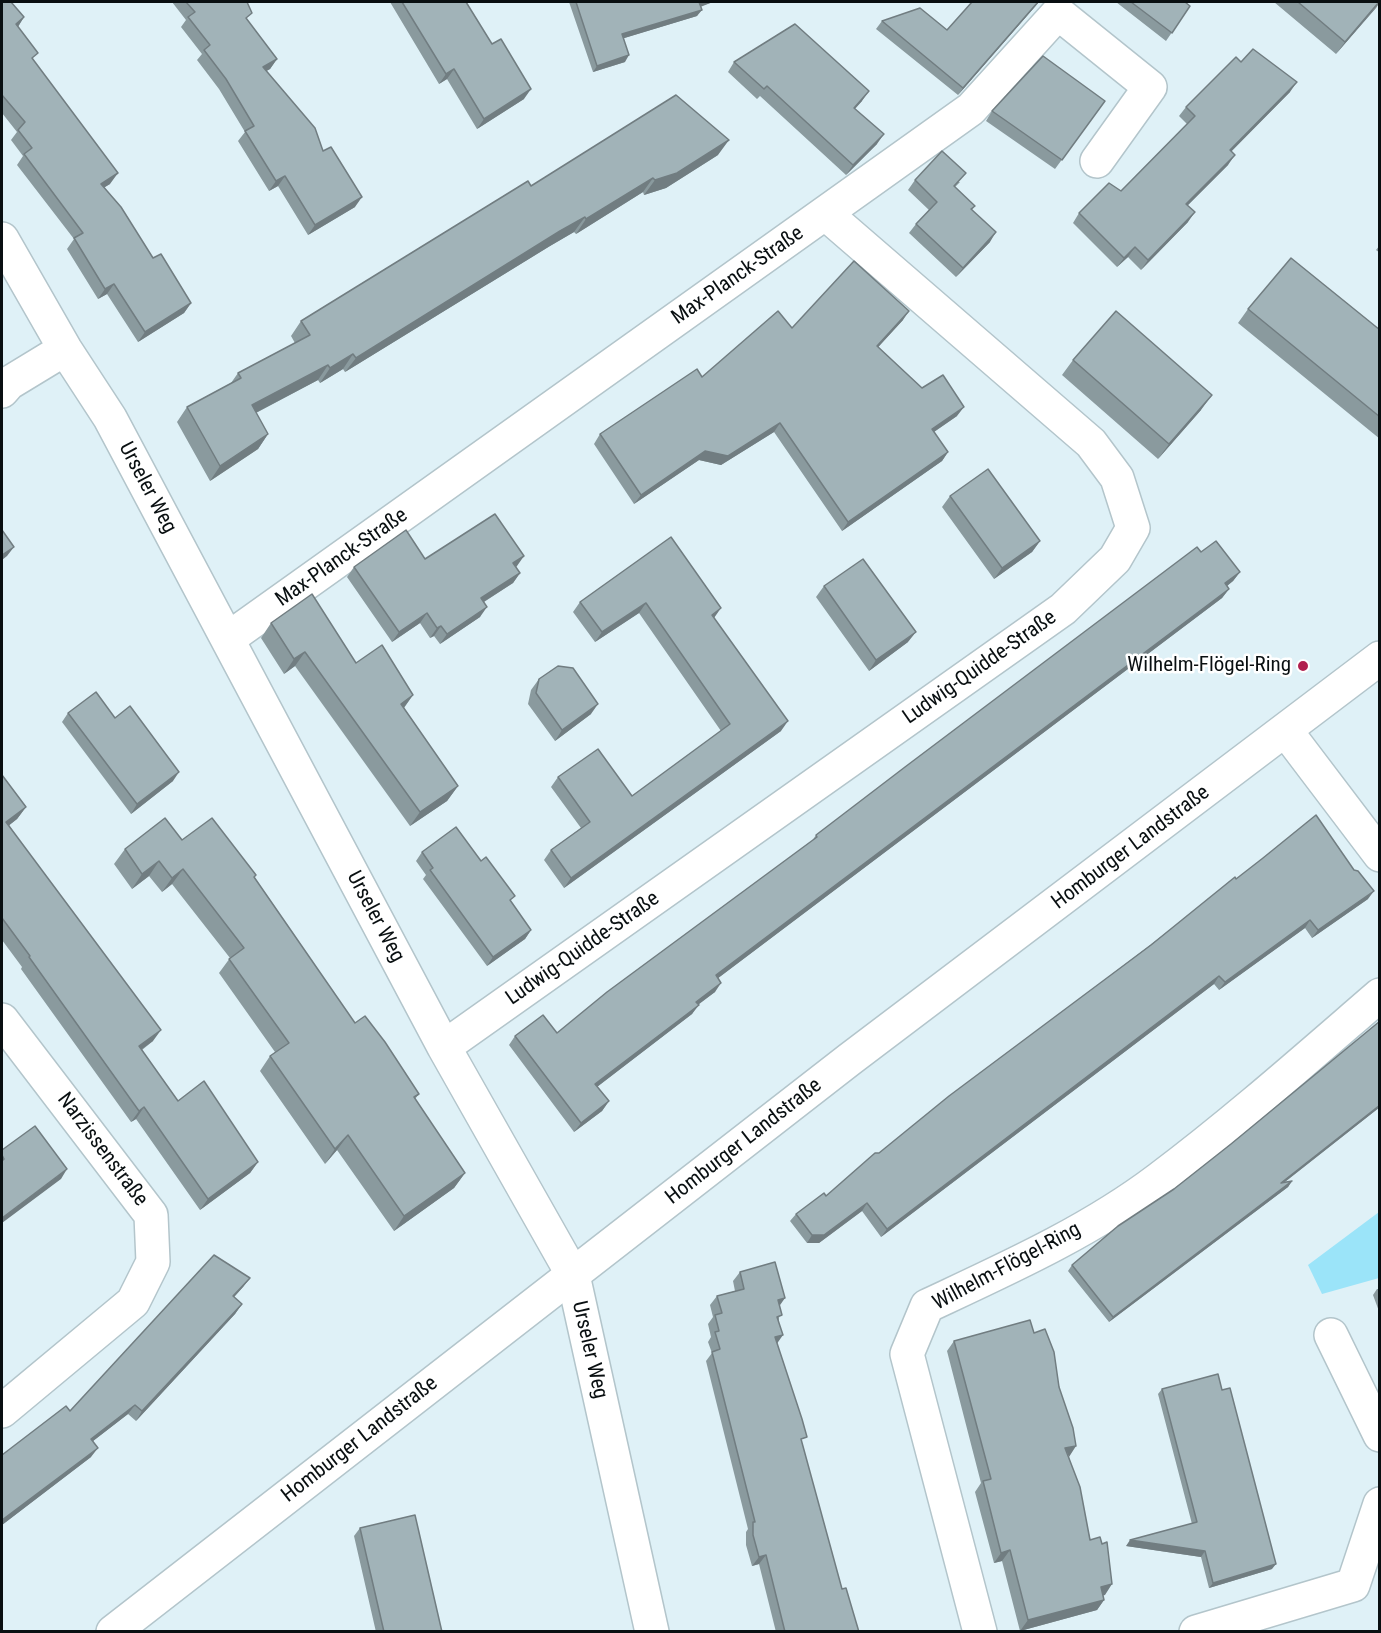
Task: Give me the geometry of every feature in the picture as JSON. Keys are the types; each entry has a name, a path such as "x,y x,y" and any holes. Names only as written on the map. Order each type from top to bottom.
{"street":[{"name":"Max-Planck-Straße","path":"229,638 971,109 1058,13 1150,87 1097,161"},
{"name":"Ludwig-Quidde-Straße","path":"444,1047 1063,609 1115,559 1133,528 1117,478 1091,443 826,214"},
{"name":"Urseler Weg","path":"2,239 65,349 110,418 229,638 444,1047 573,1275 652,1632"},
{"path":"2,391 9,383 65,349"},
{"name":"Homburger Landstraße","path":"113,1632 850,1059 1380,658"},
{"path":"1286,731 1380,855"},
{"name":"Wilhelm-Flögel-Ring","path":"980,1632 907,1354 927,1306 1042,1253 1157,1181 1380,996"},
{"name":"Narzissenstraße","path":"2,1020 151,1215 153,1263 133,1302 2,1411"},
{"path":"1331,1335 1380,1436"},
{"path":"1196,1632 1353,1585 1380,1503"}],"shaded area":[{"path":"1379,1212 1379,1278 1322,1294 1308,1265"}],"building":[{"path":"2,2 11,2 24,17 16,24 38,53 32,58 118,173 101,184 121,207 153,258 161,254 191,303 145,332 114,284 105,289 74,238 83,233 24,154 32,148 18,130 25,122 2,95"},
{"path":"186,2 247,2 252,13 246,18 277,59 263,67 315,128 323,151 331,147 362,197 315,225 285,176 276,181 245,131 254,126 226,79 204,50 210,45 188,17 195,12"},
{"path":"402,2 466,2 492,44 501,39 531,89 484,119 454,69 446,74"},
{"path":"576,2 699,2 702,10 622,34 629,55 597,66"},
{"path":"972,2 1038,2 963,88 882,21 920,8 947,30"},
{"path":"1131,2 1185,2 1190,6 1172,33"},
{"path":"1298,2 1379,2 1345,42"},
{"path":"795,24 869,91 854,108 884,134 853,165 767,86 764,89 734,62"},
{"path":"1253,49 1297,82 1230,150 1235,155 1186,204 1195,212 1148,260 1135,247 1124,258 1079,213 1109,183 1121,191 1195,116 1186,107 1236,57 1241,62"},
{"path":"1043,56 1105,101 1062,160 992,111"},
{"path":"676,95 729,140 677,173 655,180 653,178 586,219 585,217 560,231 356,358 353,354 330,368 328,365 252,405 268,434 220,466 187,407 241,378 238,373 310,335 301,321 528,181 531,186"},
{"path":"942,151 966,173 954,186 975,206 971,209 996,232 963,268 916,224 937,202 915,180"},
{"path":"1291,258 1380,330 1380,417 1248,309"},
{"path":"854,261 909,311 877,346 922,388 943,375 964,407 932,429 948,452 848,522 780,423 728,456 705,451 641,495 600,434 697,369 702,377 778,311 792,328"},
{"path":"1116,311 1212,395 1169,444 1073,360"},
{"path":"988,469 1040,541 1002,568 950,496"},
{"path":"495,514 524,556 513,563 520,573 481,598 487,607 447,634 441,626 437,628 427,613 399,632 354,567 406,530 425,559"},
{"path":"2,530 14,547 2,555"},
{"path":"671,537 721,608 712,615 788,721 571,878 551,850 590,822 558,777 598,749 632,796 730,724 646,603 602,632 580,602"},
{"path":"1216,541 1240,572 1225,583 1229,589 716,975 721,983 696,1002 699,1005 595,1084 609,1101 581,1123 515,1036 543,1015 557,1033 607,992 817,837 816,835 905,767 1197,547 1201,552"},
{"path":"863,559 916,632 876,660 824,586"},
{"path":"312,594 356,663 382,645 413,695 401,704 458,786 420,812 305,652 294,659 271,623"},
{"path":"558,666 573,668 598,704 562,730 536,693 539,679"},
{"path":"96,692 115,718 130,706 179,772 137,804 68,713"},
{"path":"2,775 26,807 6,822 161,1030 139,1046 178,1101 204,1081 258,1162 208,1199 144,1107 139,1111 2,918"},
{"path":"1316,815 1354,870 1358,871 1374,891 1318,930 1310,920 1225,982 1219,976 887,1229 867,1203 824,1235 812,1235 796,1214 824,1193 826,1196 875,1153 879,1153 949,1096 1151,945"},
{"path":"165,818 182,840 212,818 256,875 254,877 355,1023 365,1016 385,1042 419,1094 414,1097 465,1173 404,1216 348,1135 335,1149 270,1056 289,1043 229,959 244,948 183,869 172,878 159,861 142,874 125,849"},
{"path":"456,827 481,861 486,857 515,896 510,900 531,930 493,957 430,870 433,868 422,852"},
{"path":"1380,1021 1380,1105 1281,1183 1292,1181 1113,1317 1072,1265 1118,1226 1174,1189 1231,1144"},
{"path":"35,1126 67,1169 2,1218 2,1161 4,1159 2,1150"},
{"path":"214,1255 250,1278 233,1296 242,1304 142,1411 135,1405 91,1439 98,1448 2,1520 2,1455 66,1406 70,1411"},
{"path":"775,1262 785,1298 778,1300 782,1315 777,1317 783,1335 775,1337 807,1437 801,1439 842,1589 846,1588 859,1632 785,1632 766,1555 759,1557 753,1535 753,1522 755,1522 712,1352 720,1349 715,1332 719,1331 715,1315 722,1313 717,1296 744,1289 740,1272"},
{"path":"1030,1320 1034,1333 1045,1329 1054,1352 1059,1387 1073,1428 1076,1446 1065,1448 1080,1487 1090,1540 1100,1537 1102,1544 1107,1542 1112,1584 1101,1587 1104,1600 1028,1620 1010,1550 1001,1553 983,1481 991,1479 954,1341"},
{"path":"1218,1374 1222,1390 1230,1388 1276,1564 1213,1583 1205,1551 1130,1540 1197,1522 1162,1389"},
{"path":"415,1515 442,1632 384,1632 360,1528"}],"place":[{"name":"Wilhelm-Flögel-Ring","path":"1303,666"}]}
